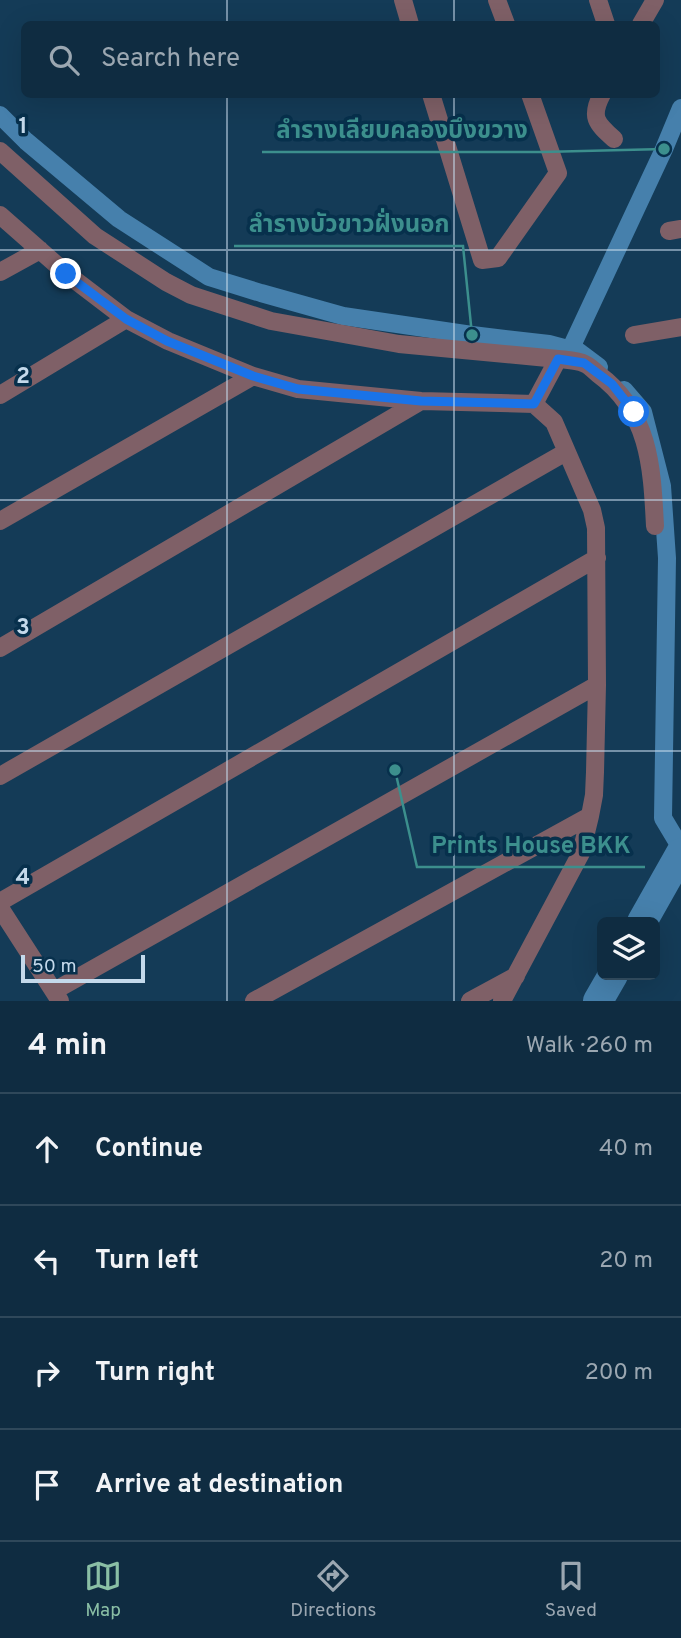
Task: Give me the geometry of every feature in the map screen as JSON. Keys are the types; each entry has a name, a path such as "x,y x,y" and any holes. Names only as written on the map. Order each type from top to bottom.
{"street":[{"path":"403,0 409,21"},
{"path":"497,0 505,21"},
{"path":"598,0 606,21"},
{"path":"643,21 655,0"},
{"path":"433,98 482,260 498,258 558,173 531,98"},
{"path":"600,98 596,105 596,119 614,139"},
{"path":"0,151 95,236 191,295 271,321 399,344 584,363 612,384 634,412 650,459 655,526"},
{"path":"0,215 66,274 126,319 167,341 253,376 298,389 421,401 534,404 554,422 592,510 596,528 597,685 594,784 581,853 502,1001"},
{"path":"0,272 40,250"},
{"path":"0,395 126,319"},
{"path":"634,335 681,327"},
{"path":"534,404 558,359"},
{"path":"0,521 253,376"},
{"path":"0,648 421,401"},
{"path":"0,776 566,452"},
{"path":"0,902 597,558"},
{"path":"0,908 57,996 597,685"},
{"path":"254,1001 590,816"},
{"path":"470,1001 516,976"}],"waterway":[{"path":"570,350 681,108"},
{"path":"0,115 26,141 119,219 209,277 343,316 549,344 579,352 599,367"},
{"path":"624,390 643,412 662,486 667,558 663,818 681,848"},
{"path":"645,917 681,853"},
{"path":"598,1001 610,980"}],"place":[{"name":"ลำรางเลียบคลองบึงขวาง","path":"664,149"},
{"name":"ลำรางบัวขาวฝั่งนอก","path":"472,335"},
{"name":"Prints House BKK","path":"395,770"}],"route":[{"path":"66,274 126,319 167,341 253,376 298,389 421,401 534,404 558,359 584,363 612,384 634,412"}]}
